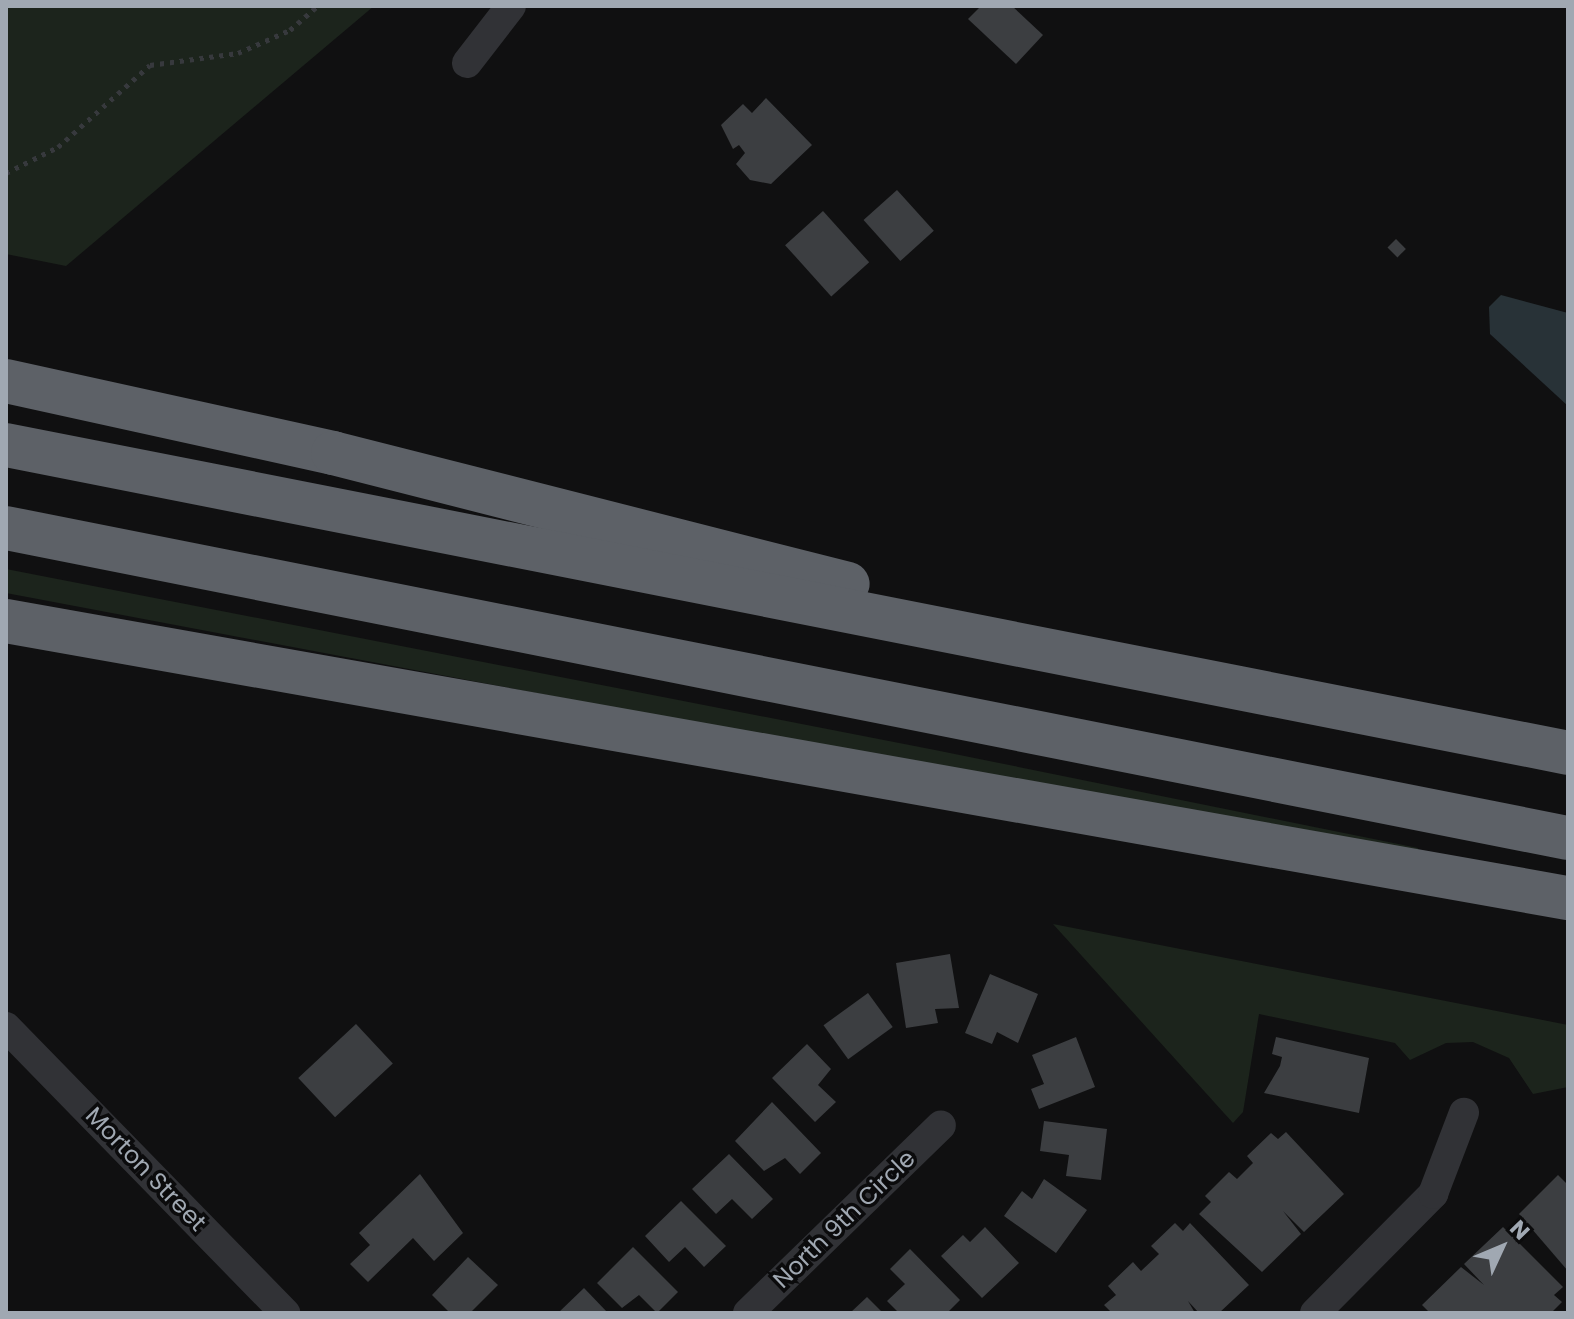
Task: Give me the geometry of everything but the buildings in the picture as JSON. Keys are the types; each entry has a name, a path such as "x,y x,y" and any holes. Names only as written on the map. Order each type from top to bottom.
{"highway":[{"path":"6,381 333,453 1284,698"},
{"path":"6,445 1568,753"},
{"path":"6,528 1568,838"},
{"path":"6,621 1568,898"}],"street":[{"path":"467,63 511,6"},
{"name":"Morton Street","path":"6,1027 285,1313"},
{"path":"1315,1313 1433,1194 1464,1113"},
{"name":"North 9th Circle","path":"748,1313 941,1125"}],"path":[{"path":"6,173 58,147 150,65 238,53 290,30 318,6"}],"shaded area":[{"path":"6,6 374,6 66,266 6,254"},
{"path":"1501,295 1568,313 1568,406 1490,334 1489,307"},
{"path":"6,569 935,750 1418,848 1416,859 6,593"},
{"path":"1053,924 1568,1025 1568,1087 1533,1094 1509,1058 1473,1042 1446,1043 1410,1060 1395,1043 1259,1014 1243,1112 1233,1123"}]}
